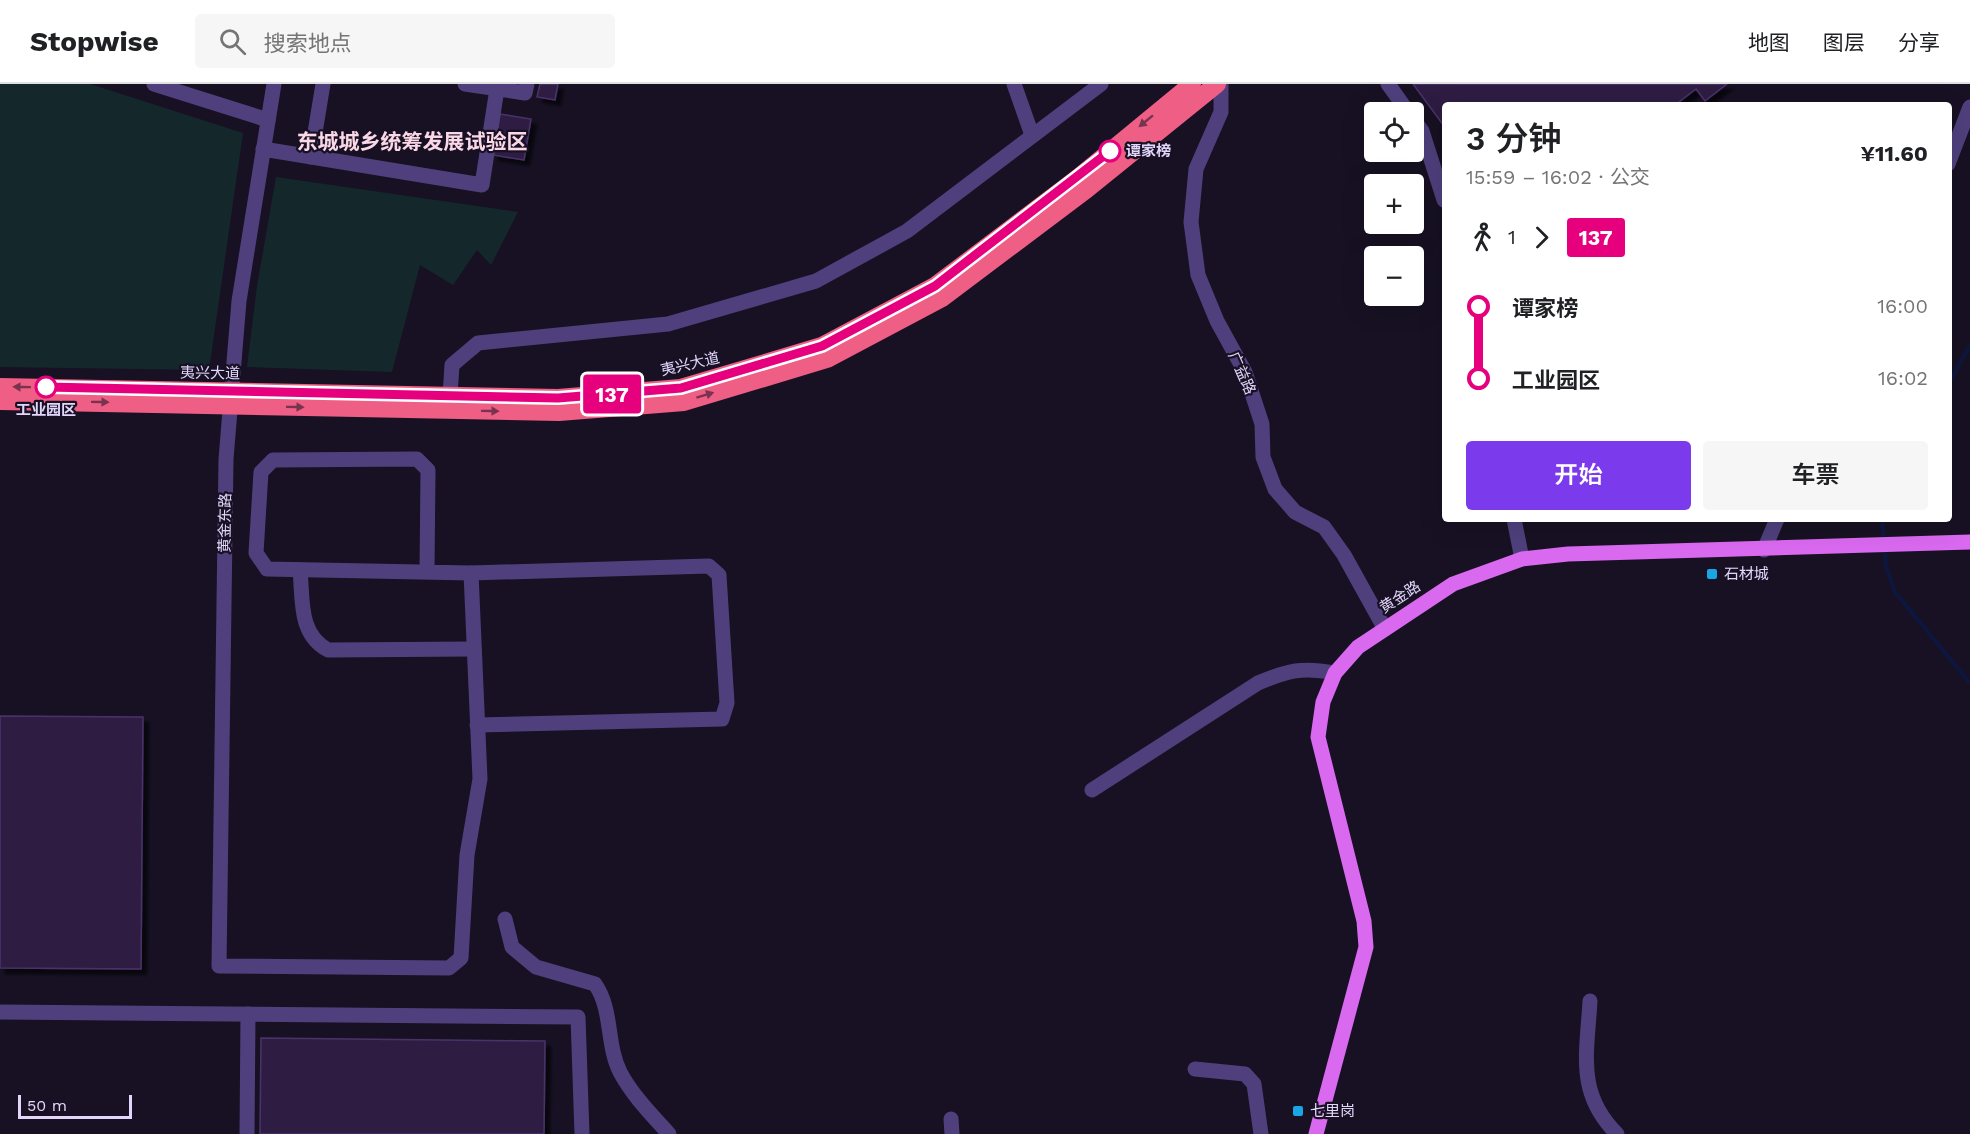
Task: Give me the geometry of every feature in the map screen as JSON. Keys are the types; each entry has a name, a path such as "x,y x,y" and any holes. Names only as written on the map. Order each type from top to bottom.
{"highway":[{"name":"夷兴大道","path":"0,401 450,396 558,398 681,388 822,346 935,286 1078,178 1192,84"},
{"name":"夷兴大道","path":"0,387 559,412 684,402 827,359 942,298 1087,189 1219,84"}],"main road":[{"name":"黄金路","path":"1316,1134 1366,947 1364,921 1318,738 1323,702 1335,673 1358,647 1453,584 1522,559 1568,554 1764,550 1970,542"}],"street":[{"path":"154,84 190,89 268,120"},
{"name":"黄金东路","path":"274,84 239,301 226,459 219,966 449,968 461,958 467,855 480,779 477,724"},
{"path":"311,157 323,84"},
{"path":"465,84 525,93 527,84"},
{"path":"1014,84 1032,135"},
{"name":"广益路","path":"1219,84 1221,112 1196,169 1191,222 1198,275 1217,321 1245,372 1262,424 1263,457 1275,489 1295,512 1324,527 1344,555 1385,629"},
{"path":"1388,84 1401,102"},
{"path":"450,396 452,365 478,343 668,324 816,281 907,231 1093,87"},
{"path":"263,149 482,185 497,89"},
{"path":"1952,158 1964,138 1970,107"},
{"path":"1424,137 1442,194"},
{"path":"427,572 428,470 417,459 273,460 261,472 256,553 267,569 471,573 709,566 718,575 727,703 722,718 477,724 471,573"},
{"path":"1515,522 1522,559"},
{"path":"1764,550 1776,522"},
{"path":"300,570 305,626 317,644 328,650 474,650"},
{"path":"1092,790 1258,683 1286,671 1308,668 1335,673"},
{"path":"505,919 512,947 536,967 595,984 605,999 619,1071 637,1098 669,1134"},
{"path":"1590,1001 1588,1092 1608,1125 1617,1134"},
{"path":"0,1012 578,1017 582,1134"},
{"path":"247,1134 248,1014"},
{"path":"1195,1069 1245,1074 1254,1084 1261,1134"}],"green space":[{"path":"0,84 90,84 243,133 209,370 0,367"},
{"path":"276,177 518,212 491,265 477,250 453,285 420,265 392,372 247,367 257,286"}],"building":[{"path":"540,84 558,84 555,100 537,97"},
{"path":"1413,84 1727,84 1705,101 1696,89 1679,102 1442,102 1442,123"},
{"path":"500,114 531,119 524,160 493,155"},
{"path":"0,716 143,717 141,969 0,968"},
{"path":"261,1038 545,1041 544,1134 260,1134"}],"waterway":[{"path":"1952,378 1970,345"},
{"path":"1882,522 1886,567 1895,592 1970,683"}],"bus line":[{"name":"137","path":"46,387 558,398 681,388 822,346 935,286 1078,178 1110,151"}],"place":[{"name":"谭家榜","path":"1110,151"},
{"name":"工业园区","path":"46,387"},
{"name":"石材城","path":"1712,574"},
{"name":"七里岗","path":"1298,1111"}],"district":[{"name":"东城城乡统筹发展试验区","path":"412,141"}]}
